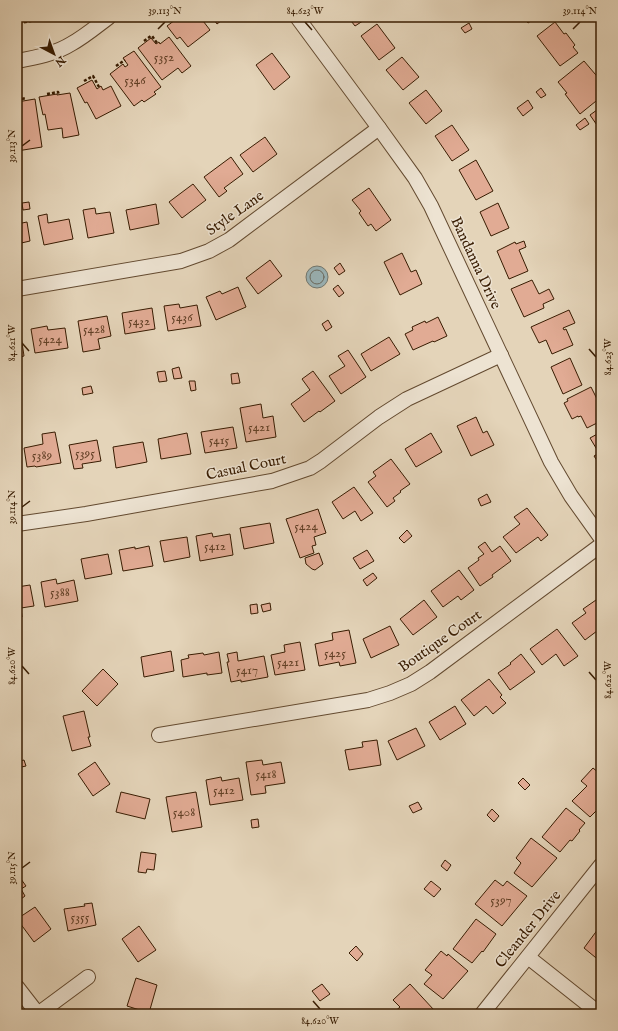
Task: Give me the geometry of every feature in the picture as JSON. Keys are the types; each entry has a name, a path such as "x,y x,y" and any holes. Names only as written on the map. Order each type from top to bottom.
{"street":[{"path":"17,61 41,56 70,45 109,17"},
{"name":"Bandanna Drive","path":"297,17 415,178 431,206 551,462 571,496 601,538"},
{"name":"Style Lane","path":"17,289 182,261 210,251 229,240 379,128"},
{"name":"Casual Court","path":"17,524 86,514 272,481 310,468 379,417 407,400 500,355"},
{"name":"Boutique Court","path":"159,735 368,700 411,684 430,672 601,545"},
{"name":"Cleander Drive","path":"482,1014 601,865"},
{"path":"528,957 600,1014"},
{"path":"17,987 38,1014 88,977"}],"path":[{"path":"19,22 31,21 31,18"},
{"path":"144,41 152,36 157,43"},
{"path":"116,66 125,60"},
{"path":"84,81 93,76 99,87"},
{"path":"48,94 58,92 59,95"},
{"path":"17,100 26,98"}],"water":[{"path":"317,266 325,269 328,277 325,285 317,288 309,285 306,277 309,269"}],"building":[{"path":"179,17 183,19 185,17 200,17 210,30 188,47 180,37 177,39 167,26"},
{"path":"212,17 226,17 217,24"},
{"path":"348,17 369,17 355,26"},
{"path":"523,17 537,17 528,23"},
{"path":"555,22 575,45 573,47 578,53 560,66 537,36"},
{"path":"469,23 472,29 465,33 461,28"},
{"path":"377,24 395,48 379,60 361,36"},
{"path":"169,37 191,66 182,73 178,68 162,80 138,48 151,38 156,44 159,42 160,44"},
{"path":"134,51 161,87 154,92 156,94 144,102 142,100 134,106 110,74 123,64 125,67 128,65 123,58"},
{"path":"272,53 290,77 274,90 256,65"},
{"path":"402,57 419,77 403,90 386,70"},
{"path":"584,61 601,81 601,97 580,114 558,82"},
{"path":"92,80 97,89 101,86 103,90 111,86 121,106 96,119 87,102 85,103 77,88"},
{"path":"541,88 546,95 541,98 536,92"},
{"path":"426,90 442,111 426,124 409,103"},
{"path":"70,93 79,135 63,138 62,128 48,130 45,114 43,115 39,97"},
{"path":"35,99 42,147 17,151 17,102"},
{"path":"528,100 533,108 523,116 517,108"},
{"path":"601,107 601,131 590,115"},
{"path":"585,118 589,124 580,130 576,125"},
{"path":"452,125 469,150 452,161 435,136"},
{"path":"265,137 277,154 253,172 240,155"},
{"path":"231,157 243,174 224,188 227,191 219,197 204,177"},
{"path":"476,160 493,191 476,200 459,170"},
{"path":"193,184 206,200 182,218 169,202"},
{"path":"369,188 391,220 376,231 371,224 368,226 359,213 361,211 352,200"},
{"path":"29,202 30,209 23,210 22,203"},
{"path":"498,203 509,228 491,236 480,212"},
{"path":"156,204 159,224 130,230 126,210"},
{"path":"95,208 96,214 110,212 114,233 88,238 83,210"},
{"path":"47,214 48,223 69,219 73,239 44,245 38,216"},
{"path":"27,222 30,241 17,244 17,224"},
{"path":"524,241 526,247 519,250 528,271 509,279 497,251 515,242 516,244"},
{"path":"402,253 411,272 416,270 422,284 400,295 384,262"},
{"path":"270,260 282,276 258,294 246,278"},
{"path":"340,263 345,271 339,275 334,268"},
{"path":"532,280 539,294 549,289 554,299 543,304 544,308 524,317 511,289"},
{"path":"338,285 344,293 339,297 333,289"},
{"path":"238,287 246,307 216,320 206,297 220,291 222,294"},
{"path":"179,304 180,308 197,305 201,326 168,331 164,306"},
{"path":"152,308 155,329 125,334 122,313"},
{"path":"569,310 575,323 563,328 564,330 566,329 573,345 552,354 546,340 539,343 531,327"},
{"path":"107,316 111,336 98,339 100,349 83,352 78,321"},
{"path":"438,317 447,336 413,350 405,334 413,330 412,327 425,321 426,323"},
{"path":"328,320 332,327 326,331 322,324"},
{"path":"47,326 48,330 65,328 68,348 35,353 31,329"},
{"path":"21,336 24,356 17,358 17,337"},
{"path":"389,337 400,354 371,371 361,354"},
{"path":"348,350 366,377 341,394 329,376 345,366 338,356"},
{"path":"570,358 582,385 563,394 551,367"},
{"path":"179,367 182,378 174,379 172,369"},
{"path":"165,371 167,381 159,382 157,372"},
{"path":"313,371 335,401 304,422 291,404 310,390 302,379"},
{"path":"238,373 240,383 232,384 231,374"},
{"path":"189,381 195,381 196,390 191,391"},
{"path":"91,386 93,393 83,395 82,388"},
{"path":"591,387 600,405 601,404 601,421 587,428 581,416 572,419 564,403 568,401 567,399"},
{"path":"261,404 263,418 273,416 276,437 246,442 240,408"},
{"path":"476,417 483,433 487,431 494,445 471,456 457,426"},
{"path":"233,427 237,448 205,453 201,432"},
{"path":"55,432 61,463 27,467 24,448 43,444 42,434"},
{"path":"601,432 601,467 594,456 599,453 590,438"},
{"path":"187,433 191,454 161,459 158,439"},
{"path":"431,433 442,452 416,467 405,449"},
{"path":"97,440 101,461 82,464 83,468 74,469 69,445"},
{"path":"143,442 147,462 116,468 113,447"},
{"path":"391,459 410,484 393,498 395,501 387,507 368,482 376,476 373,472"},
{"path":"354,487 373,513 361,521 355,511 343,519 332,502"},
{"path":"487,494 491,502 481,506 478,499"},
{"path":"527,508 548,535 541,541 538,537 516,553 503,537 520,524 514,517"},
{"path":"318,509 326,533 314,537 316,545 312,546 314,553 300,558 286,519"},
{"path":"270,523 274,543 244,549 240,528"},
{"path":"407,530 412,536 404,543 399,538"},
{"path":"212,533 213,537 230,534 233,555 200,561 196,536"},
{"path":"187,537 190,557 164,562 160,541"},
{"path":"485,542 492,552 500,546 511,561 480,586 468,568 479,560 478,558 484,554 478,547"},
{"path":"149,546 153,566 123,571 119,550"},
{"path":"367,550 374,561 360,569 353,558"},
{"path":"319,553 323,564 315,570 312,569 306,564 305,558"},
{"path":"108,554 112,574 85,579 81,559"},
{"path":"459,570 474,590 461,600 458,596 443,607 431,591"},
{"path":"373,573 377,578 367,586 363,580"},
{"path":"56,579 57,584 74,580 78,601 45,607 41,582"},
{"path":"30,585 34,606 21,608 22,617 17,617 17,587"},
{"path":"424,600 437,617 413,635 400,619"},
{"path":"596,600 601,606 601,628 585,640 572,623 586,613 583,609"},
{"path":"270,603 271,610 263,612 261,605"},
{"path":"257,604 258,613 251,614 250,605"},
{"path":"390,626 399,645 371,658 363,639"},
{"path":"557,629 578,656 564,666 556,654 542,665 530,649"},
{"path":"349,630 356,663 340,666 339,662 319,666 315,644 333,640 332,633"},
{"path":"300,642 305,670 275,675 271,655 285,652 284,645"},
{"path":"171,651 174,671 144,677 141,657"},
{"path":"219,652 222,673 207,675 207,673 183,677 181,660 189,658 188,655 203,653 204,655"},
{"path":"237,652 238,661 264,656 268,677 241,682 241,680 231,682 227,654"},
{"path":"521,654 535,672 510,690 498,673 511,664 510,663"},
{"path":"103,669 118,684 97,706 82,691"},
{"path":"489,679 502,695 500,697 506,703 493,714 486,706 474,716 461,700"},
{"path":"455,706 466,724 440,740 429,722"},
{"path":"84,711 91,746 72,751 63,716"},
{"path":"416,728 425,746 397,760 388,741"},
{"path":"377,740 381,765 349,770 345,750 363,747 362,742"},
{"path":"24,760 26,766 17,768 17,762"},
{"path":"262,760 263,765 281,762 285,783 265,786 266,793 251,795 246,762"},
{"path":"95,762 110,784 93,796 78,774"},
{"path":"593,768 599,773 601,771 601,806 590,817 572,801 587,786 581,781"},
{"path":"221,777 222,781 239,778 243,800 210,805 206,780"},
{"path":"523,778 530,785 525,790 518,783"},
{"path":"121,792 150,799 145,819 116,812"},
{"path":"196,792 202,827 172,832 166,797"},
{"path":"418,802 422,809 413,813 409,806"},
{"path":"566,808 585,823 572,841 570,840 560,852 542,837"},
{"path":"492,809 499,816 494,822 487,815"},
{"path":"258,819 259,827 252,828 251,820"},
{"path":"531,838 557,858 532,887 514,873 521,863 516,858"},
{"path":"141,852 156,854 154,870 147,869 146,873 138,872"},
{"path":"445,860 451,865 447,871 441,866"},
{"path":"18,875 26,886 21,889 25,896 17,902 17,876"},
{"path":"495,880 503,886 507,881 527,896 502,926 475,904"},
{"path":"431,881 441,889 434,897 424,889"},
{"path":"92,903 96,925 68,931 64,909 85,906 84,904"},
{"path":"35,907 51,929 34,942 17,919"},
{"path":"476,919 496,934 483,952 482,951 472,963 453,949"},
{"path":"601,925 601,962 584,948"},
{"path":"139,926 156,950 138,962 122,939"},
{"path":"356,946 363,954 357,961 349,953"},
{"path":"441,951 447,956 448,954 468,971 443,999 424,984 432,975 425,970"},
{"path":"136,978 157,985 149,1013 127,1006"},
{"path":"322,984 330,994 320,1001 312,991"},
{"path":"410,984 434,1010 429,1014 392,1014 400,1007 393,1000"}]}
